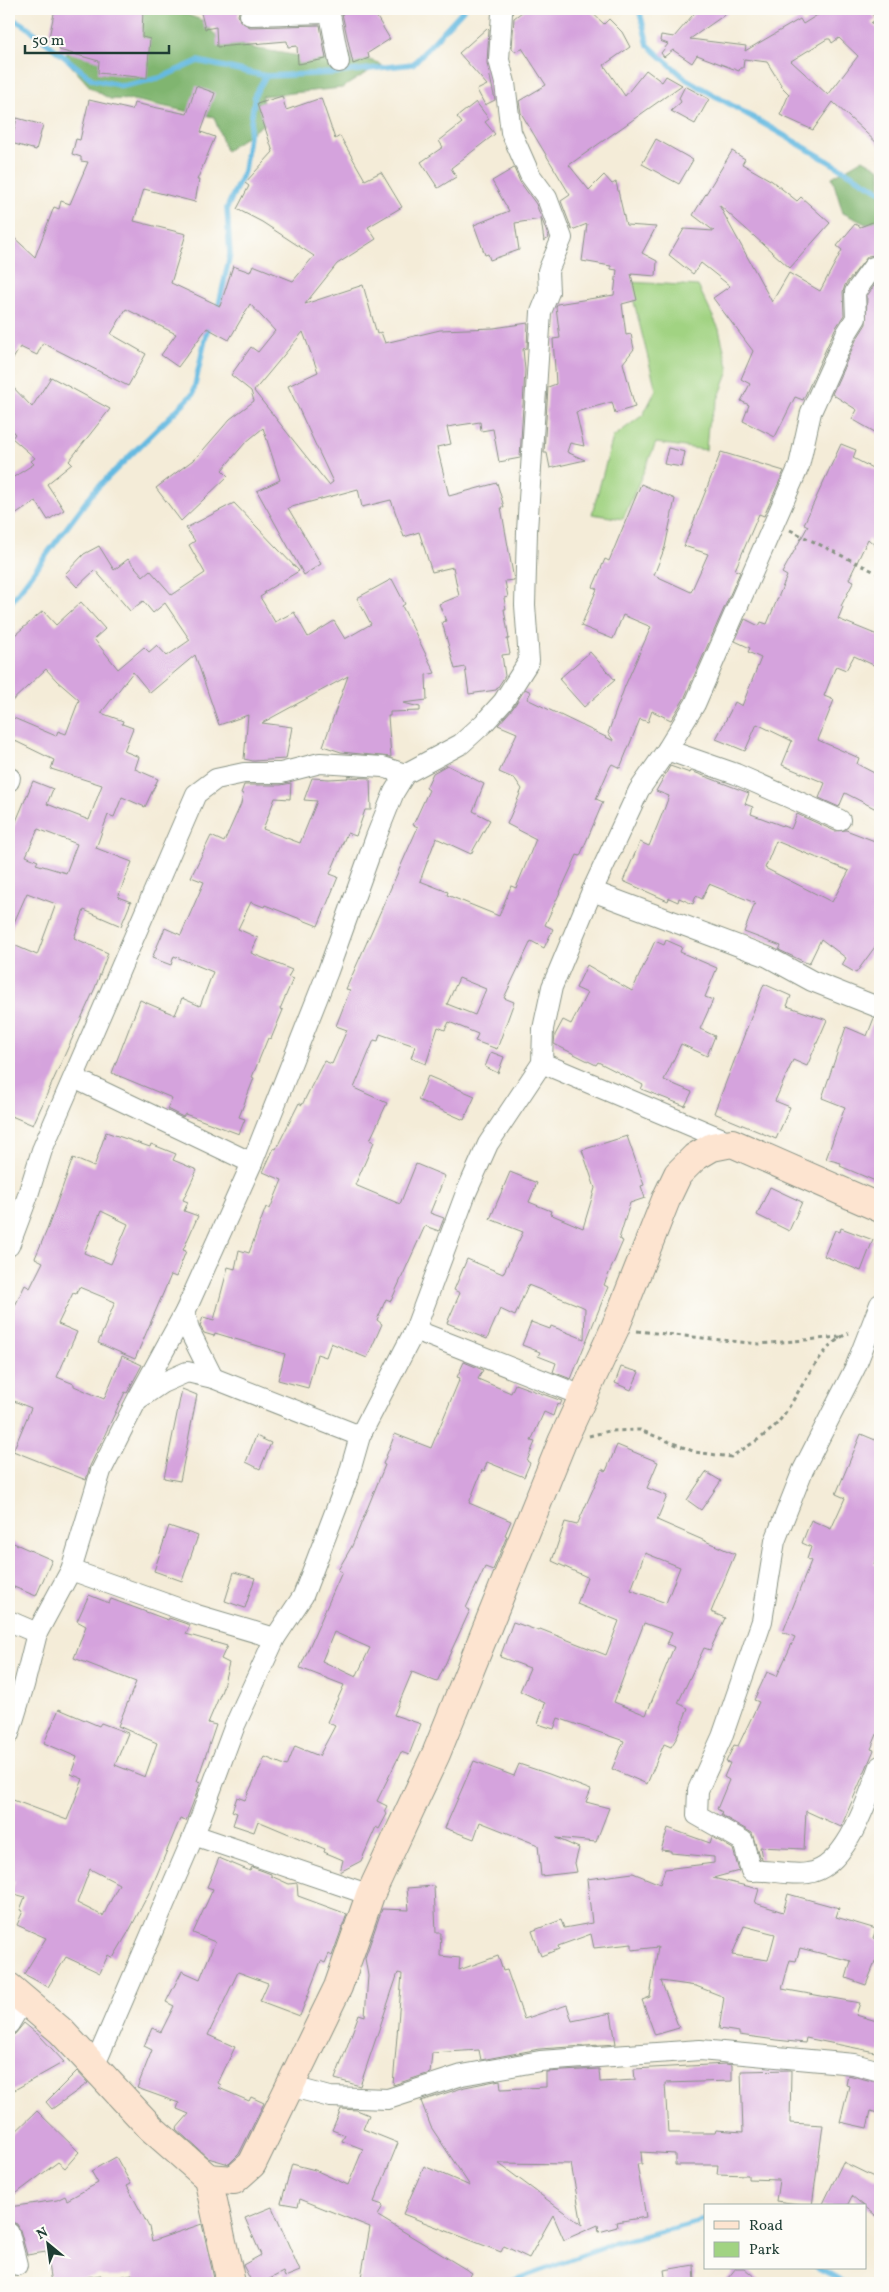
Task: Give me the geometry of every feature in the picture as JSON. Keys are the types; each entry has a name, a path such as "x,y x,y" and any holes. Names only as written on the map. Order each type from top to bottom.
{"street":[{"path":"250,15 330,11 339,62"},
{"path":"9,1734 37,1633 71,1570 102,1471 137,1400 185,1312 252,1163 328,971 394,792 405,774 461,744 503,702 529,660 525,605 527,531 541,312 549,292 548,271 562,238 547,198 530,175 511,132 505,84 499,60 502,14"},
{"path":"94,2067 194,1835 235,1725 275,1638 303,1596 348,1478 360,1436 415,1330 466,1193 488,1144 542,1063 543,1028 552,987 592,891 639,790 667,750 695,704 799,466 810,412 846,334 856,318 855,292 873,267"},
{"path":"667,750 736,774 840,820"},
{"path":"9,1246 42,1150 196,794 216,779 244,774 281,773 320,763 383,767 405,774"},
{"path":"592,891 759,954 812,981 880,1008"},
{"path":"542,1063 880,1208"},
{"path":"74,1078 252,1163"},
{"path":"208,2178 234,2180 252,2164 338,1987 370,1895 436,1754 562,1442 585,1397 615,1328 678,1174 695,1157 712,1148 732,1143"},
{"path":"880,1304 855,1368 803,1470 775,1541 762,1621 722,1737 698,1790 697,1815 743,1841 751,1871 787,1875 811,1873 834,1860 857,1826 880,1766"},
{"path":"185,1312 189,1330 213,1378"},
{"path":"415,1330 585,1397"},
{"path":"137,1400 162,1383 187,1372 213,1378 360,1436"},
{"path":"71,1570 197,1615 275,1638"},
{"path":"9,1621 37,1633"},
{"path":"194,1835 370,1895"},
{"path":"9,2024 16,1993 61,2031 151,2128 208,2178 231,2283"},
{"path":"289,2086 330,2097 388,2099 462,2075 540,2061 700,2050 854,2064 880,2071"},
{"path":"9,2233 17,2265"}],"path":[{"path":"776,522 877,573"},
{"path":"615,1328 759,1344 840,1337 873,1324"},
{"path":"562,1442 609,1431 640,1430 695,1452 731,1457 779,1422 829,1347 840,1337"}],"green space":[{"path":"119,9 172,9 204,21 217,37 252,48 299,56 352,54 381,64 342,88 262,96 265,123 226,151 214,117 133,100 110,99 91,88 66,60 69,40 96,50"},
{"path":"863,159 880,169 880,231 843,213 832,177"},
{"path":"629,282 698,286 719,329 729,371 708,425 706,450 656,443 623,519 592,514 613,437 643,415 656,390"}],"building":[{"path":"55,9 143,9 142,37 150,39 147,78 98,73 99,61 59,50 61,40 49,37"},
{"path":"200,9 240,9 238,15 240,21 250,27 320,25 326,59 298,64 297,46 288,47 287,41 217,47 216,27 205,29"},
{"path":"341,9 372,9 390,39 368,53 369,58 353,64"},
{"path":"526,9 588,9 604,24 609,19 622,32 630,47 604,65 625,96 646,70 662,82 666,76 682,85 569,165 589,190 604,175 612,184 616,182 626,225 656,227 642,253 657,261 656,276 631,274 637,300 622,304 626,335 631,334 634,349 623,363 635,407 615,413 612,402 576,412 584,446 570,443 567,452 585,460 550,468 547,453 544,453 548,387 556,384 553,339 560,338 557,304 614,295 617,270 611,269 611,266 582,261 587,224 572,230 561,201 570,195 521,113 519,101 546,85 522,48 515,52 512,48 514,18"},
{"path":"698,9 733,9 690,39 746,46 745,51 800,19 803,24 827,9 868,9 876,19 871,23 880,31 880,146 833,102 813,130 780,115 789,94 783,88 767,62 744,59 743,68 740,68 739,71 697,55 692,63 673,50 664,57 661,53 668,44 660,41 661,35 674,37","holes":["839,38 858,56 828,95 791,61 827,39 830,39 832,43"]},
{"path":"487,28 489,30 487,63 495,100 485,105 477,90 487,85 459,53"},
{"path":"196,86 215,93 201,132 215,137 197,180 199,180 195,202 144,189 134,221 186,234 171,283 220,306 233,266 250,272 253,265 293,281 314,256 262,222 237,209 249,186 245,183 273,152 257,104 282,96 286,110 321,98 335,139 340,136 365,180 381,172 402,207 368,227 376,239 337,264 305,304 363,285 377,334 381,332 385,343 440,330 494,328 528,323 527,348 523,349 525,370 520,458 499,462 493,429 481,431 480,422 447,427 451,444 437,447 449,496 497,483 504,507 501,507 514,580 505,581 508,597 504,598 506,609 504,609 510,654 502,655 505,676 496,690 469,694 465,667 455,669 442,622 446,621 439,604 459,596 453,567 432,572 419,532 404,537 391,500 362,507 358,489 288,508 321,564 304,575 257,491 280,480 263,428 245,443 222,470 228,476 181,521 156,488 197,457 230,419 254,401 251,391 231,375 251,347 258,352 275,331 250,304 229,340 207,328 178,367 161,355 176,334 126,309 111,334 146,354 128,386 43,343 37,355 20,347 9,366 9,233 35,257 54,207 59,209 61,201 70,204 88,162 81,161 81,157 72,154 76,139 80,140 89,100 132,110 134,103 187,114","holes":["303,332 318,372 288,386 333,482 329,485 254,391"]},
{"path":"685,86 709,99 695,124 671,111 681,102 679,98"},
{"path":"476,102 489,119 485,122 495,134 451,168 456,177 438,188 421,162 443,147 439,141 462,123 457,117"},
{"path":"17,118 43,125 36,150 11,143"},
{"path":"656,139 693,160 679,184 642,164"},
{"path":"732,151 745,159 742,164 772,181 797,201 801,197 830,223 790,268 719,205 772,302 789,273 820,291 842,250 837,246 855,224 860,227 880,219 880,258 874,255 868,256 845,285 843,292 844,315 835,329 803,400 795,397 775,437 743,421 749,405 741,401 750,384 741,379 753,351 713,298 730,286 701,263 693,274 669,255 684,229 714,231 693,215"},
{"path":"514,168 520,182 536,204 549,238 544,241 541,219 515,223 519,250 490,260 488,254 485,255 474,225 509,211 492,181"},
{"path":"880,277 880,435 852,419 857,410 832,394 856,340 866,324 867,296"},
{"path":"51,377 110,409 69,461 72,464 47,484 64,510 48,520 36,501 9,519 9,480 34,464 31,461 35,458 12,438 15,434 9,427 9,383 32,407"},
{"path":"841,444 856,450 853,458 880,472 880,550 868,539 849,579 854,581 841,606 843,607 838,619 880,636 880,668 854,656 846,670 836,666 824,696 834,700 818,740 859,758 857,764 880,776 880,811 845,793 839,807 819,798 825,783 782,765 792,741 757,724 745,751 716,739 735,702 742,706 761,658 748,652 750,648 735,641 745,619 759,626 761,622 767,624 787,576 782,573 808,526 804,524"},
{"path":"668,448 685,452 682,467 664,464"},
{"path":"721,452 784,471 764,516 759,514 735,570 740,572 684,699 671,720 652,711 648,722 640,719 620,768 612,764 610,767 596,799 603,802 580,856 577,855 545,925 553,929 544,948 531,941 504,998 514,1002 497,1049 475,1041 478,1034 449,1022 445,1030 438,1027 426,1064 411,1058 415,1046 380,1034 378,1041 374,1040 354,1088 387,1103 370,1140 374,1142 355,1185 400,1204 416,1164 445,1176 430,1213 444,1218 439,1231 425,1226 391,1301 386,1299 377,1320 382,1324 367,1358 331,1343 326,1357 317,1354 308,1388 278,1380 285,1354 215,1333 214,1336 204,1333 200,1326 203,1317 214,1320 228,1267 235,1269 239,1250 249,1253 266,1207 270,1209 282,1180 263,1172 274,1148 276,1149 299,1103 302,1105 324,1061 332,1064 347,1030 336,1026 350,990 346,989 418,827 413,825 429,790 426,788 433,773 447,765 484,784 473,811 490,820 471,854 436,838 420,881 448,892 447,895 499,916 511,886 516,888 536,839 507,824 522,789 515,779 499,772 517,733 498,725 513,708 525,689 531,692 527,699 614,741 608,733 625,686 651,627 623,615 613,639 581,626 597,589 593,587 605,559 609,561 641,484 675,499 665,547 654,575 691,592 708,554 684,546","holes":["459,978 486,989 475,1015 447,1004"]},
{"path":"234,503 299,571 264,592 265,594 260,597 275,622 294,612 308,637 334,621 345,639 371,624 357,598 392,579 405,604 402,606 435,673 426,675 427,700 403,703 420,707 420,711 390,712 390,716 388,716 391,757 341,752 323,746 348,676 262,723 292,727 286,759 253,761 244,759 248,715 219,725 195,655 150,693 133,672 101,713 123,721 122,724 133,728 124,751 139,757 135,769 158,779 145,807 122,797 114,817 108,815 96,848 132,862 118,897 131,902 121,926 84,910 74,938 108,953 95,988 33,1125 9,1115 9,943 37,955 56,904 27,893 9,934 9,838 33,781 53,789 47,804 89,820 102,785 51,769 54,760 9,738 9,716 56,736 58,731 66,734 79,700 46,669 9,704 9,640 43,611 56,625 81,602 105,629 94,639 118,669 144,647 149,652 157,645 167,656 190,640 165,603 153,613 143,601 130,611 95,570 77,587 65,574 84,554 99,546 114,570 128,559 143,576 150,570 172,595 205,573 189,545 195,541 186,528","holes":["38,829 77,844 66,873 36,864 38,861 26,856"]},
{"path":"590,652 615,680 584,707 559,679"},
{"path":"670,766 690,773 691,771 749,793 745,804 753,807 751,814 791,829 797,814 835,831 846,830 880,843 880,940 856,973 842,965 846,958 821,939 809,964 779,950 781,946 744,932 755,903 709,884 702,899 696,896 693,904 679,898 678,902 669,898 668,901 623,881 640,842 649,846 665,807 669,796 656,791","holes":["776,841 849,871 832,902 765,868"]},
{"path":"312,778 370,778 371,810 365,810 356,836 347,833 330,874 338,877 318,926 265,905 264,907 251,902 238,929 258,938 251,953 292,970 288,977 293,979 280,1009 283,1010 271,1039 268,1038 252,1077 254,1078 239,1117 245,1119 239,1134 185,1114 183,1117 167,1109 172,1098 112,1073 140,1000 175,1015 182,998 200,1006 213,972 174,956 171,965 152,958 165,928 181,935 204,882 191,877 211,836 224,842 241,804 243,794 241,793 244,785 281,785 291,783 290,799 275,798 263,829 300,843 317,801 304,800"},
{"path":"666,940 682,947 680,952 717,968 705,997 713,1000 700,1029 715,1036 707,1056 681,1044 664,1080 692,1092 685,1106 641,1089 643,1085 598,1062 596,1065 554,1044 555,1035 563,1020 571,1024 587,993 576,988 587,965 632,991 655,941 664,945"},
{"path":"764,984 791,996 787,1006 827,1020 807,1066 793,1060 775,1101 790,1107 776,1139 714,1113"},
{"path":"874,1018 880,1020 880,1183 840,1166 841,1163 826,1159 845,1107 822,1098 846,1027 867,1036"},
{"path":"491,1052 504,1057 498,1073 485,1067"},
{"path":"428,1076 475,1096 464,1120 418,1100"},
{"path":"106,1132 150,1147 151,1144 176,1154 173,1160 197,1170 183,1200 188,1202 184,1211 198,1216 183,1250 186,1251 176,1277 171,1275 135,1359 98,1343 115,1302 79,1287 76,1294 73,1293 58,1324 77,1332 57,1377 74,1384 74,1386 104,1399 122,1356 142,1365 127,1393 125,1392 90,1466 86,1480 13,1451 31,1408 9,1399 9,1318 25,1285 30,1288 43,1262 35,1258 73,1158 94,1167","holes":["101,1211 128,1224 111,1264 84,1253"]},
{"path":"627,1136 644,1185 641,1186 645,1198 630,1203 619,1239 623,1241 604,1285 608,1287 571,1379 553,1372 556,1363 538,1356 540,1352 522,1345 531,1322 550,1329 551,1326 584,1339 585,1308 581,1306 528,1285 515,1316 500,1309 487,1339 447,1323 460,1293 454,1290 467,1259 503,1274 523,1232 490,1219 510,1172 537,1183 529,1202 551,1211 550,1214 583,1228 595,1188 582,1150"},
{"path":"770,1187 802,1202 789,1231 757,1215"},
{"path":"841,1228 873,1240 861,1271 824,1256 835,1230 840,1232"},
{"path":"464,1362 483,1370 478,1379 511,1393 515,1384 562,1401 560,1405 557,1404 553,1416 544,1412 531,1441 535,1442 527,1461 530,1463 524,1477 487,1462 484,1471 482,1470 469,1503 511,1521 505,1535 507,1536 493,1570 485,1567 466,1608 470,1610 437,1682 412,1672 394,1715 421,1724 409,1755 401,1752 377,1801 387,1806 384,1812 387,1814 379,1829 376,1827 361,1861 340,1872 343,1860 324,1852 325,1849 258,1821 254,1832 233,1825 237,1813 232,1811 237,1797 245,1800 265,1757 287,1766 295,1746 319,1756 335,1726 327,1722 344,1685 300,1668 342,1572 338,1570 352,1546 385,1465 383,1464 395,1434 431,1448 460,1378 457,1377","holes":["334,1632 370,1648 356,1677 322,1661"]},
{"path":"621,1367 639,1372 631,1390 615,1383"},
{"path":"182,1389 197,1395 180,1481 164,1478"},
{"path":"861,1434 880,1442 880,1547 874,1564 880,1567 880,1727 871,1749 874,1750 841,1827 806,1811 804,1849 760,1847 762,1859 760,1859 752,1833 721,1815 722,1812 717,1809 729,1780 724,1777 730,1763 726,1762 734,1745 738,1746 759,1702 754,1700 767,1672 777,1676 795,1637 783,1632 811,1561 807,1559 811,1547 802,1543 811,1520 831,1529 845,1498 836,1494"},
{"path":"256,1436 271,1443 260,1469 246,1462"},
{"path":"617,1445 658,1462 647,1488 667,1496 657,1520 735,1554 711,1612 725,1618 710,1650 704,1648 678,1703 688,1708 676,1739 671,1747 664,1744 647,1784 612,1769 624,1741 558,1718 554,1729 538,1724 545,1703 520,1691 530,1668 500,1657 513,1622 539,1631 540,1629 606,1655 619,1621 577,1604 587,1577 552,1561 565,1522 577,1525 602,1469 606,1471","holes":["645,1553 680,1567 666,1603 631,1590","644,1623 672,1633 667,1644 674,1647 646,1715 614,1702"]},
{"path":"706,1472 721,1481 701,1510 687,1500"},
{"path":"169,1526 198,1536 182,1581 154,1571"},
{"path":"9,1541 52,1560 36,1596 9,1585"},
{"path":"234,1572 255,1578 245,1608 225,1601"},
{"path":"89,1595 109,1603 111,1599 168,1620 169,1618 190,1625 186,1634 227,1646 221,1659 229,1663 222,1690 208,1723 216,1725 197,1781 201,1782 186,1821 180,1819 151,1889 129,1931 113,1958 108,1955 100,1973 66,1957 48,1987 24,1974 46,1938 17,1925 23,1911 20,1910 25,1897 11,1893 15,1881 9,1879 9,1811 13,1800 67,1820 83,1779 71,1774 77,1757 44,1743 59,1709 99,1726 101,1723 128,1733 115,1765 145,1777 157,1743 118,1726 136,1682 74,1658 86,1626 77,1621","holes":["90,1869 119,1884 103,1916 77,1903"]},
{"path":"474,1761 514,1776 519,1764 549,1774 591,1790 586,1802 609,1808 596,1842 556,1838 579,1848 575,1863 577,1872 541,1876 538,1845 480,1822 474,1839 445,1828"},
{"path":"668,1828 710,1843 712,1837 733,1849 739,1871 713,1878 759,1889 755,1903 783,1912 788,1894 839,1908 836,1917 876,1929 873,1938 880,1941 880,1950 866,1985 846,1978 851,1961 800,1948 796,1961 790,1960 782,1989 860,2003 856,2015 880,2022 880,2053 806,2038 805,2043 776,2040 739,2035 739,2032 719,2029 724,1997 696,1986 661,1981 679,2028 655,2035 642,2000 650,1997 658,1947 632,1950 632,1944 594,1948 591,1934 558,1946 559,1949 541,1956 532,1931 561,1920 564,1928 592,1923 587,1879 633,1873 660,1884 665,1869 714,1863 714,1857 671,1853 671,1851 661,1850","holes":["744,1926 775,1934 768,1960 732,1955"]},
{"path":"219,1858 250,1871 252,1867 271,1874 271,1876 289,1884 297,1883 298,1896 347,1914 332,1956 329,1954 325,1963 321,1961 300,2016 260,2001 268,1983 238,1972 208,2035 235,2047 218,2083 221,2085 219,2088 249,2101 251,2097 264,2103 239,2154 229,2164 208,2158 176,2129 189,2114 177,2109 179,2103 137,2088 152,2050 144,2046 152,2028 161,2032 174,2006 166,2002 182,1971 200,1979 215,1942 193,1933 213,1889 207,1887"},
{"path":"434,1886 436,1933 441,1933 440,1956 460,1958 459,1970 498,1956 503,1971 507,1970 524,2019 567,2005 572,2021 611,2013 616,2044 539,2049 481,2060 479,2050 432,2053 430,2073 393,2085 402,1974 398,1973 360,2086 335,2079 359,2014 365,2016 368,1976 365,1958 382,1909 409,1910 407,1888"},
{"path":"24,2023 41,2037 64,2062 9,2093 9,2036 15,2034"},
{"path":"732,2065 732,2081 665,2083 668,2133 715,2133 716,2130 743,2132 741,2071 791,2070 790,2123 823,2125 812,2204 776,2201 779,2180 748,2179 748,2175 717,2174 718,2165 675,2165 675,2154 641,2152 642,2164 637,2164 646,2217 616,2222 617,2227 599,2232 598,2225 564,2240 553,2215 529,2258 504,2246 501,2252 403,2214 424,2166 470,2186 431,2127 421,2101 465,2087 500,2080 501,2089 546,2087 546,2072 599,2069 600,2082 635,2080 634,2069","holes":["498,2163 571,2164 582,2225"]},
{"path":"77,2071 88,2083 52,2109 46,2102"},
{"path":"848,2075 880,2083 880,2114 871,2111 867,2128 840,2122 849,2086 846,2085"},
{"path":"341,2109 357,2110 369,2115 363,2129 398,2143 374,2202 383,2205 378,2216 472,2273 466,2283 360,2283 370,2227 300,2199 298,2206 281,2203 292,2164 315,2170 348,2185 363,2149 342,2141 345,2135 332,2130"},
{"path":"37,2111 79,2152 65,2168 58,2162 9,2199 9,2138"},
{"path":"116,2157 131,2184 127,2186 149,2227 152,2241 202,2224 215,2283 134,2283 132,2274 118,2277 101,2277 101,2275 51,2283 46,2252 27,2255 17,2224 9,2221 9,2207 57,2200 65,2196 67,2200 98,2183 91,2171"},
{"path":"843,2162 880,2180 880,2219 866,2208 866,2204 862,2204 852,2196 848,2204 823,2204"},
{"path":"272,2207 300,2271 285,2277 283,2272 262,2283 252,2283 243,2265 261,2255 245,2218"},
{"path":"694,2265 695,2283 666,2283 664,2270"},
{"path":"734,2270 746,2270 762,2283 724,2283"}],"waterway":[{"path":"9,18 23,24 92,79 123,86 160,78 198,61 266,76 334,73 413,64 464,9"},
{"path":"639,9 648,45 686,79 880,191"},
{"path":"218,309 230,255 227,208 244,171 255,94 266,76"},
{"path":"9,605 94,491 193,394 207,331 212,322"},
{"path":"506,2283 613,2244 704,2220"},
{"path":"821,2270 845,2283"}]}
